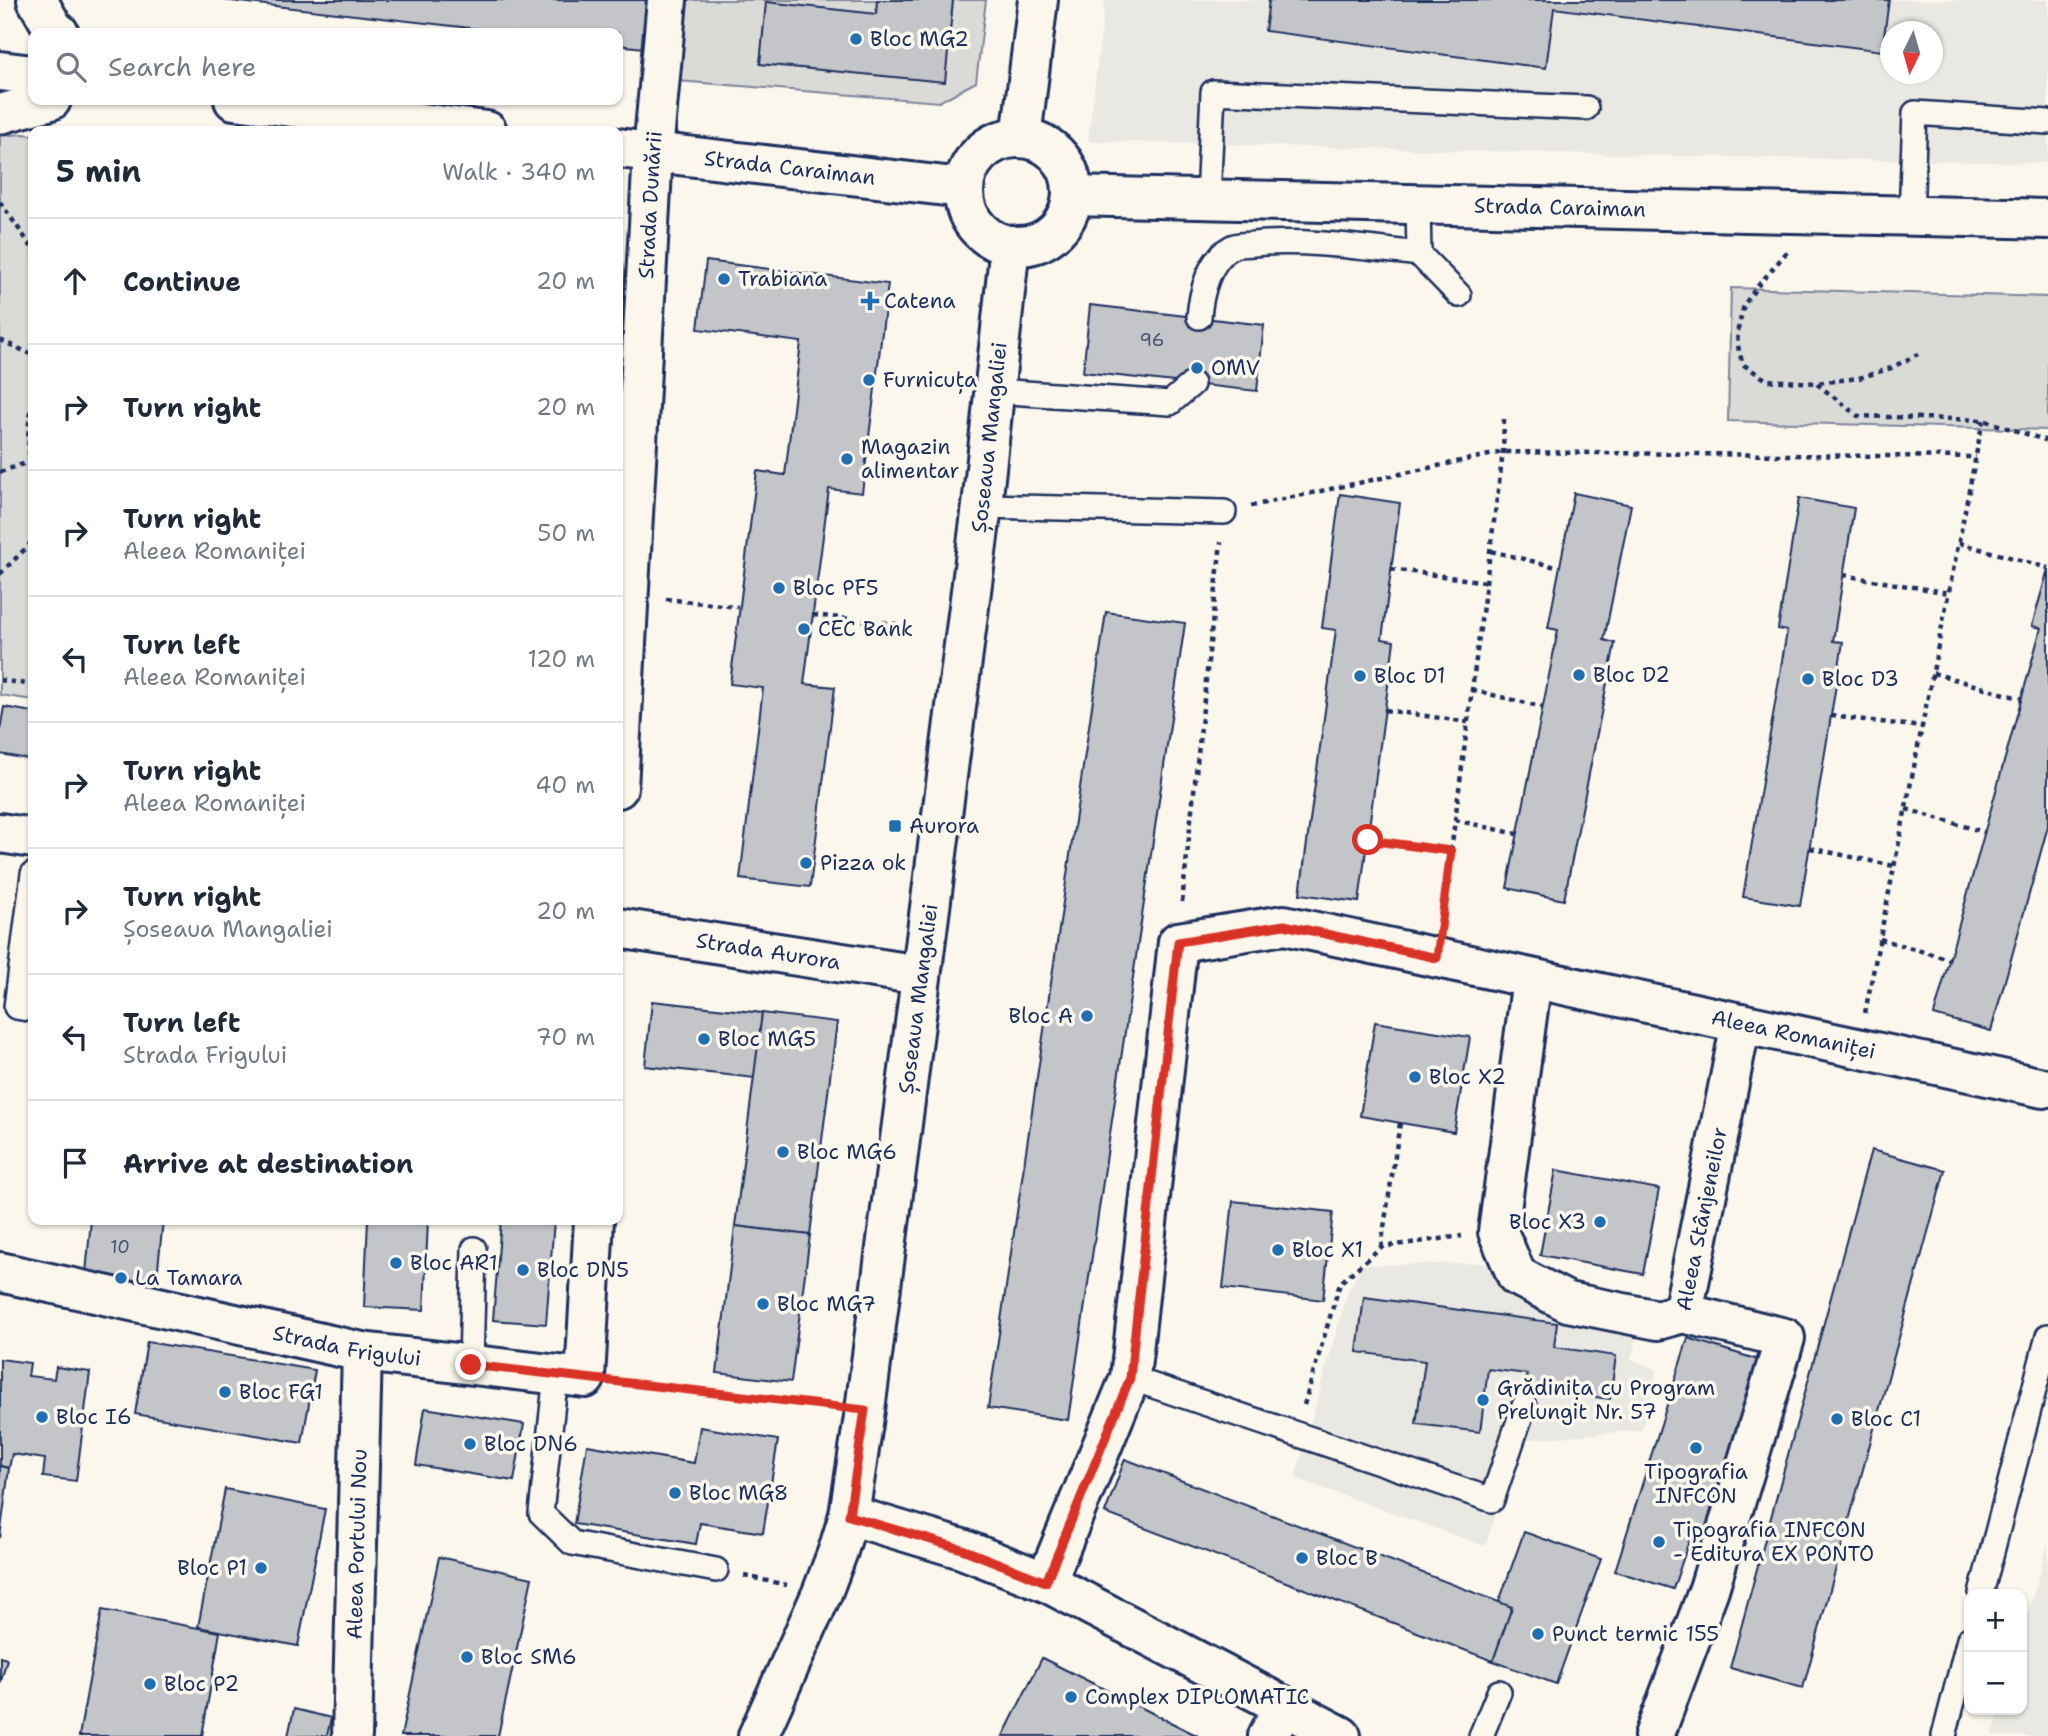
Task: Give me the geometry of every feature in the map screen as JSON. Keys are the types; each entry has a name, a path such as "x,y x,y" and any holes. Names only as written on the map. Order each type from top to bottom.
{"street":[{"path":"37,0 53,28"},
{"name":"Strada Dunării","path":"623,670 628,595 635,150 667,0"},
{"path":"1021,138 1038,0"},
{"path":"0,71 28,74"},
{"path":"0,114 33,105"},
{"path":"275,105 445,126"},
{"path":"1009,138 1021,138 1044,143 1058,154 1068,169 1072,196 1065,220 1053,233 1038,242 1020,246 1002,244 985,236 972,223 965,207 963,188 967,170 977,155 991,144 1009,138"},
{"name":"Strada Caraiman","path":"635,150 963,188"},
{"name":"Strada Caraiman","path":"1072,196 2048,219"},
{"name":"Șoseaua Mangaliei","path":"758,1736 822,1592 849,1516 982,506 1010,245"},
{"path":"0,833 28,837"},
{"name":"Aleea Romaniței","path":"1178,942 1284,925 1858,1048 2045,1094"},
{"name":"Strada Aurora","path":"623,929 920,975"},
{"path":"1046,1582 1130,1378 1178,942"},
{"path":"1532,979 1498,1232 1517,1276 1568,1302 1658,1320 1683,1313"},
{"name":"Aleea Stânjeneilor","path":"1654,1736 1709,1590 1785,1338 1683,1313 1741,1023"},
{"path":"570,1376 593,1225"},
{"name":"Strada Frigului","path":"0,1272 362,1352 570,1376"},
{"name":"Aleea Portului Nou","path":"352,1736 362,1352"},
{"path":"849,1516 962,1549 1046,1582 1276,1721 1341,1736"}],"lane":[{"path":"1208,199 1213,92 1586,108"},
{"path":"1911,216 1915,113 2048,122"},
{"path":"1419,204 1419,254"},
{"path":"1199,317 1200,303 1216,259 1233,246 1266,243 1313,244 1419,254 1459,295"},
{"path":"995,391 1170,403 1192,384"},
{"path":"982,506 1224,512"},
{"path":"28,913 16,1007 28,1009"},
{"path":"471,1365 474,1249"},
{"path":"1982,1589 2048,1336"},
{"path":"570,1376 541,1513 572,1543 716,1570"},
{"path":"1130,1378 1492,1500 1524,1406"},
{"path":"1944,1736 1966,1652"},
{"path":"1481,1736 1499,1692"}],"path":[{"path":"0,202 28,243"},
{"path":"1820,213 1744,305 1737,333 1739,353 1744,365 1766,380 1816,383 1859,379 1891,368 1918,354"},
{"path":"0,340 28,353"},
{"path":"1816,383 1858,416 1983,421 2048,441"},
{"path":"1437,958 1491,551 1503,452 1504,418"},
{"path":"1858,1048 1983,421"},
{"path":"1178,942 1224,512 1503,452 1976,457"},
{"path":"0,472 28,462"},
{"path":"1959,543 2048,569"},
{"path":"0,574 28,546"},
{"path":"1491,551 1559,568"},
{"path":"1391,569 1486,582"},
{"path":"1843,575 1949,593"},
{"path":"628,595 738,607"},
{"path":"813,615 905,625"},
{"path":"1933,673 2022,699"},
{"path":"0,680 28,684"},
{"path":"1472,690 1542,707"},
{"path":"1385,710 1468,722"},
{"path":"1831,716 1922,727"},
{"path":"1906,808 1984,832"},
{"path":"1455,820 1517,834"},
{"path":"1368,840 1451,851"},
{"path":"1810,848 1894,866"},
{"path":"1880,939 1949,959"},
{"path":"1381,1247 1400,1123"},
{"path":"1296,1434 1340,1283 1381,1247 1498,1232"},
{"path":"570,1376 865,1410"},
{"path":"716,1570 822,1592"}],"shaded area":[{"path":"688,0 877,0 876,14 767,2 760,63 944,82 953,0 986,0 976,82 939,102 678,81"},
{"path":"1105,0 2048,0 2048,163 1088,141"},
{"path":"28,134 28,699 0,695 0,136"},
{"path":"1731,288 2048,297 2048,430 1728,421"},
{"name":"Grădinița cu Program Prelungit Nr. 57","path":"1482,1263 1571,1317 1639,1328 1631,1359 1657,1370 1642,1430 1521,1440 1485,1546 1295,1478 1348,1290 1363,1265"},
{"path":"2048,1544 2048,1736 1992,1736 1998,1715 2027,1715 2027,1617"}],"building":[{"path":"222,0 649,0 643,48 623,46 623,28 471,28"},
{"name":"Bloc MG2","path":"877,0 953,0 945,82 760,64 766,2 876,14"},
{"path":"1269,0 1889,0 1886,21 1880,21 1880,51 1554,8 1546,68 1265,31"},
{"name":"Bloc PF5","path":"706,261 888,284 862,493 829,489 804,684 835,687 810,887 740,879 763,688 730,684 757,471 785,475 801,342 698,329"},
{"path":"1090,305 1264,325 1257,391 1083,372"},
{"name":"Bloc D2","path":"1574,493 1631,505 1604,640 1615,643 1564,900 1507,888 1558,630 1548,628"},
{"name":"Bloc D1","path":"1340,494 1400,503 1382,639 1394,641 1359,902 1300,894 1336,630 1322,628"},
{"name":"Bloc D3","path":"1799,498 1854,508 1833,641 1843,642 1800,906 1743,897 1787,631 1778,629"},
{"path":"2048,569 2048,826 1991,1031 1934,1015 2041,628 2032,626"},
{"name":"Bloc A","path":"1106,612 1185,623 1068,1420 988,1408"},
{"path":"4,707 28,711 28,759 0,754"},
{"name":"Bloc MG5","path":"652,1001 762,1013 755,1078 645,1066"},
{"name":"Bloc MG6","path":"762,1013 837,1022 810,1235 735,1226"},
{"name":"Bloc X2","path":"1375,1022 1470,1037 1454,1132 1360,1116"},
{"name":"Bloc C1","path":"1871,1150 1945,1170 1803,1688 1730,1668"},
{"name":"Bloc X3","path":"1556,1170 1659,1189 1643,1274 1540,1255"},
{"name":"Bloc X1","path":"1233,1201 1333,1212 1323,1300 1223,1288"},
{"path":"91,1225 162,1225 156,1287 86,1273"},
{"name":"Bloc AR1","path":"368,1225 428,1225 424,1310 364,1307"},
{"name":"Bloc DN5","path":"501,1225 554,1225 546,1324 493,1320"},
{"name":"Bloc MG7","path":"735,1226 810,1235 791,1382 717,1373"},
{"path":"1364,1297 1557,1323 1554,1347 1616,1356 1610,1399 1525,1388 1527,1374 1488,1369 1480,1432 1416,1424 1425,1361 1357,1352"},
{"name":"Tipografia INFCON","path":"1688,1338 1765,1362 1709,1541 1691,1535 1673,1589 1615,1571"},
{"name":"Bloc FG1","path":"147,1342 315,1370 302,1443 135,1414"},
{"name":"Bloc I6","path":"0,1359 30,1363 28,1376 54,1379 56,1367 90,1372 76,1481 43,1477 45,1459 12,1454 9,1468 0,1466"},
{"name":"Bloc DN6","path":"425,1408 524,1424 514,1481 416,1465"},
{"name":"Bloc MG8","path":"700,1427 778,1440 763,1533 700,1523 696,1544 574,1524 587,1445 694,1463"},
{"name":"Bloc B","path":"1125,1459 1512,1607 1493,1661 1105,1513"},
{"path":"0,1466 9,1468 0,1538"},
{"name":"Bloc P1","path":"225,1489 325,1509 298,1646 198,1627"},
{"name":"Punct termic 155","path":"1524,1532 1601,1559 1556,1684 1493,1661 1512,1607 1499,1602"},
{"name":"Bloc SM6","path":"439,1557 532,1578 498,1736 401,1736"},
{"name":"Bloc P2","path":"102,1610 220,1632 202,1736 79,1736"},
{"path":"0,1657 7,1659 1,1681 0,1680"},
{"name":"Complex DIPLOMATIC","path":"1042,1658 1198,1736 1003,1736"},
{"path":"294,1709 331,1718 327,1736 288,1736"}],"place":[{"name":"Bloc MG2","path":"856,39"},
{"name":"Trabiana","path":"724,279"},
{"name":"Catena","path":"870,301"},
{"name":"OMV","path":"1197,368"},
{"name":"Furnicuța","path":"869,380"},
{"name":"Magazin alimentar","path":"847,459"},
{"name":"Bloc PF5","path":"779,588"},
{"name":"CEC Bank","path":"804,629"},
{"name":"Bloc D2","path":"1579,675"},
{"name":"Bloc D1","path":"1360,676"},
{"name":"Bloc D3","path":"1808,679"},
{"name":"Aurora","path":"895,826"},
{"name":"Pizza ok","path":"806,863"},
{"name":"Bloc A","path":"1087,1016"},
{"name":"Bloc MG5","path":"704,1039"},
{"name":"Bloc X2","path":"1415,1077"},
{"name":"Bloc MG6","path":"783,1152"},
{"name":"Bloc X3","path":"1600,1222"},
{"name":"Bloc X1","path":"1278,1250"},
{"name":"Bloc AR1","path":"396,1263"},
{"name":"Bloc DN5","path":"523,1270"},
{"name":"La Tamara","path":"121,1278"},
{"name":"Bloc MG7","path":"763,1304"},
{"name":"Bloc FG1","path":"225,1392"},
{"name":"Grădinița cu Program Prelungit Nr. 57","path":"1483,1400"},
{"name":"Bloc I6","path":"42,1417"},
{"name":"Bloc C1","path":"1837,1419"},
{"name":"Bloc DN6","path":"470,1444"},
{"name":"Tipografia INFCON","path":"1696,1448"},
{"name":"Bloc MG8","path":"675,1493"},
{"name":"Tipografia INFCON - Editura EX PONTO","path":"1659,1542"},
{"name":"Bloc B","path":"1302,1558"},
{"name":"Bloc P1","path":"261,1568"},
{"name":"Punct termic 155","path":"1538,1634"},
{"name":"Bloc SM6","path":"467,1657"},
{"name":"Bloc P2","path":"150,1684"},
{"name":"Complex DIPLOMATIC","path":"1071,1697"}],"route":[{"path":"471,1365 865,1410 849,1516 962,1549 1046,1582 1130,1378 1178,942 1284,925 1437,958 1451,851 1368,840"}]}
